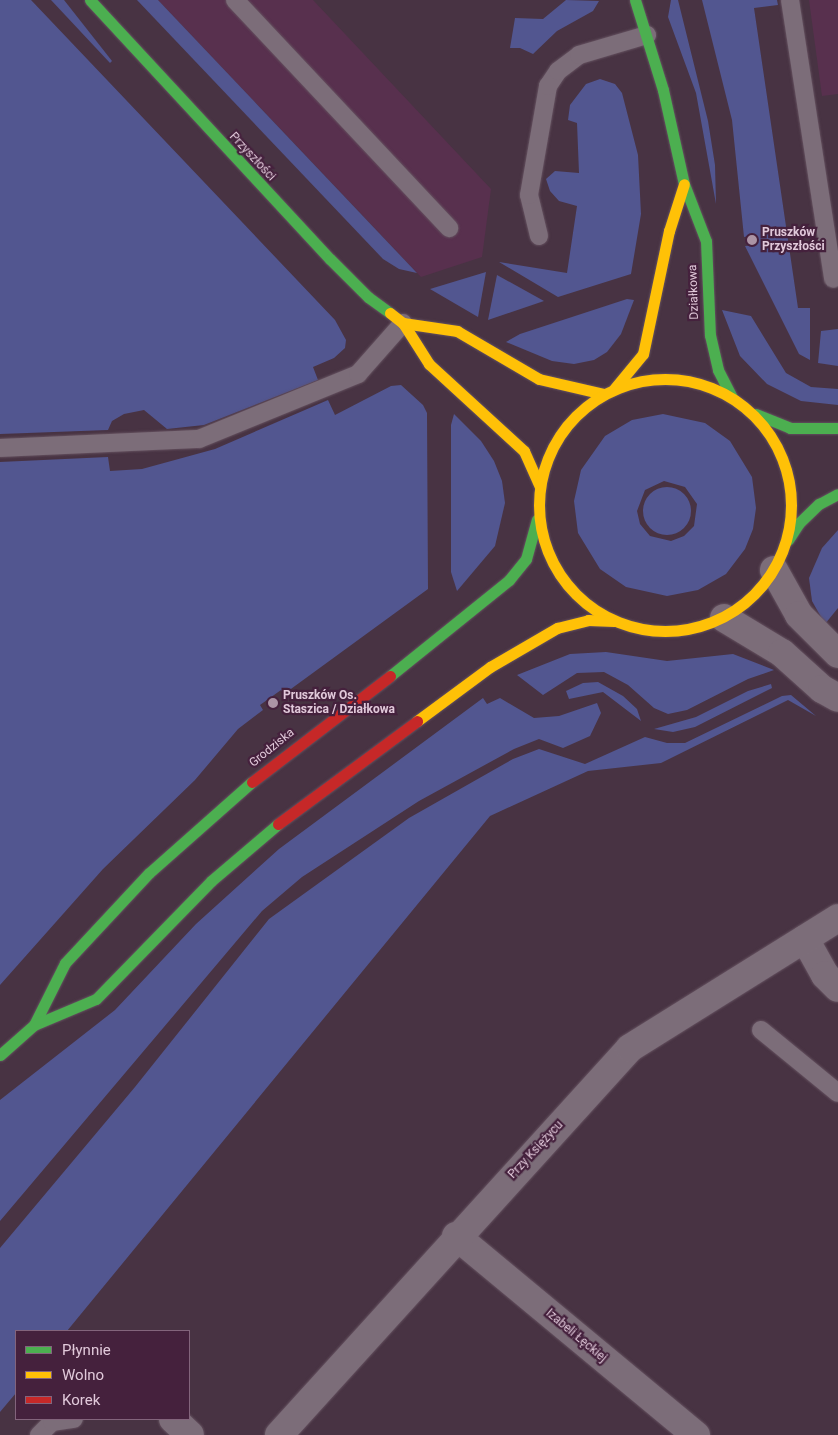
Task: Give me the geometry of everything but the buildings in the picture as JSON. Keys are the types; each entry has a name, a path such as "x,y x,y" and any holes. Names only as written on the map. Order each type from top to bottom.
{"main road":[{"name":"Przyszłości","path":"90,0 330,259 368,298 403,323 430,364 524,451 540,488"},
{"name":"Działkowa","path":"635,0 663,90 684,184 706,241 710,335 718,370 732,398"},
{"path":"684,184 669,230 643,354 609,391 568,423 545,464 538,511 549,557 561,577 594,611 616,621 655,631 679,631 724,618 761,589 799,523 819,504 838,494"},
{"name":"Przyszłości","path":"403,323 457,331 539,379 577,390 609,391"},
{"path":"609,391 649,380 673,378 696,382 732,398 761,418 790,428 838,428"},
{"path":"747,408 772,436 789,479 792,510 779,559"},
{"name":"Grodziska","path":"34,1025 65,964 149,873 222,806 310,735 413,659 510,580 526,559 538,511"},
{"name":"Grodziska","path":"0,1055 34,1025 96,999 211,881 272,828 490,667 557,628 588,620 616,621"}],"street":[{"path":"779,559 799,615 838,654"},
{"path":"724,618 782,654 822,689 838,698"},
{"name":"Przy Księżycu","path":"279,1435 456,1236 630,1048 838,918"},
{"path":"805,939 824,975 838,988"},
{"name":"Izabeli Łęckiej","path":"456,1236 696,1435"},
{"path":"174,1420 190,1435"}],"lane":[{"path":"235,0 449,228"},
{"path":"790,0 833,279"},
{"path":"539,236 529,195 548,86 558,71 579,55 647,35"},
{"path":"0,448 200,439 358,374 403,323"},
{"path":"761,1030 838,1093"},
{"path":"39,1435 52,1422 67,1420"}],"shaded area":[{"path":"0,0 31,0 335,320 346,340 345,348 334,358 313,367 318,380 204,425 167,429 144,410 124,414 112,421 108,430 0,434"},
{"path":"51,0 64,0 112,61 110,63"},
{"path":"137,0 158,0 417,273 399,269 383,259"},
{"path":"158,0 313,0 491,189 482,257 421,277"},
{"path":"566,0 599,1 593,11 557,31 533,54 520,48 510,48 515,18 543,19"},
{"path":"671,0 678,0 708,121 715,165 716,204 696,93 668,17"},
{"path":"702,0 777,0 778,5 754,8 798,308 810,308 810,360 799,354 745,246 757,245 756,235 744,237 732,120"},
{"path":"809,0 838,0 838,94 822,96"},
{"path":"600,79 615,84 622,93 638,155 641,214 631,274 558,297 499,262 567,273 577,206 559,201 550,191 546,179 555,171 579,173 577,123 568,120 570,105 586,84"},
{"path":"486,272 478,317 430,289"},
{"path":"497,275 544,301 488,320"},
{"path":"627,299 634,300 621,334 607,352 594,360 574,364 552,361 506,342 520,334"},
{"path":"722,310 751,316 786,373 811,387 838,389 838,405 801,401 767,384 740,356"},
{"path":"838,329 838,366 818,363 821,331"},
{"path":"401,385 423,405 427,413 428,589 284,694 281,690 260,705 263,710 238,729 195,780 103,869 0,985 0,462 108,457 110,471 142,469 215,449 328,400 335,415 391,386"},
{"path":"454,414 481,441 494,461 502,481 505,503 495,546 457,591 451,572 451,425"},
{"path":"663,414 705,423 730,441 752,477 756,508 753,529 745,549 726,574 698,590 667,596 626,587 600,569 578,533 574,501 581,470 605,436 632,420","holes":["664,481 685,487 697,504 694,526 684,536 671,541 650,536 640,524 637,511 645,490"]},
{"path":"662,487 672,487 684,494 691,506 691,516 684,528 672,535 662,535 654,531 647,524 643,516 643,506 647,498 654,491"},
{"path":"838,530 838,608 825,624 812,601 809,578 822,548"},
{"path":"606,652 667,661 733,654 774,670 748,679 687,710 668,714 654,708 628,685 604,672 577,673 543,695 517,675 570,654"},
{"path":"598,682 623,696 637,709 641,721 603,692 569,699 566,691 583,683"},
{"path":"771,684 772,688 695,727 673,732 654,729 696,717 748,691"},
{"path":"791,695 816,716 788,700 661,763 588,771 490,816 68,1330 15,1330 15,1394 0,1412 0,1248 135,1087 269,919 409,818 513,759 539,749 585,764 645,737 667,743 685,743 782,696"},
{"path":"483,698 487,704 500,698 534,718 559,716 597,703 601,713 590,736 563,748 539,739 514,749 419,801 302,877 262,911 0,1221 0,1100 115,1010 196,924 279,849"}],"traffic: fast":[{"path":"90,0 330,259 368,297 390,313"},
{"path":"635,0 663,90 684,184 706,241 710,335 718,370 732,398"},
{"path":"756,414 790,428 838,428"},
{"path":"788,540 799,523 819,504 838,494"},
{"path":"390,676 509,580 526,559 537,519"},
{"path":"34,1025 65,963 149,873 252,782"},
{"path":"0,1055 34,1025 96,999 211,881 278,824"}],"traffic: slow":[{"path":"614,389 643,354 669,231 684,184"},
{"path":"390,313 403,323 429,364 524,451 540,487"},
{"path":"403,323 457,331 539,379 604,394"},
{"path":"653,379 677,379 702,384 725,393 745,407 763,425 777,445 786,468 791,493 791,505 789,530 777,565 763,585 745,603 725,617 702,626 677,631 653,631 628,626 605,617 585,603 567,585 553,565 544,542 539,517 539,493 544,468 553,445 567,425 585,407 605,393 628,384 653,379"},
{"path":"417,721 490,667 557,628 588,620 614,621"}],"traffic: jam":[{"path":"252,782 390,676"},
{"path":"278,824 417,721"}],"place":[{"name":"Pruszków Przyszłości","path":"752,240"},
{"name":"Pruszków Os. Staszica / Działkowa","path":"273,703"}]}
